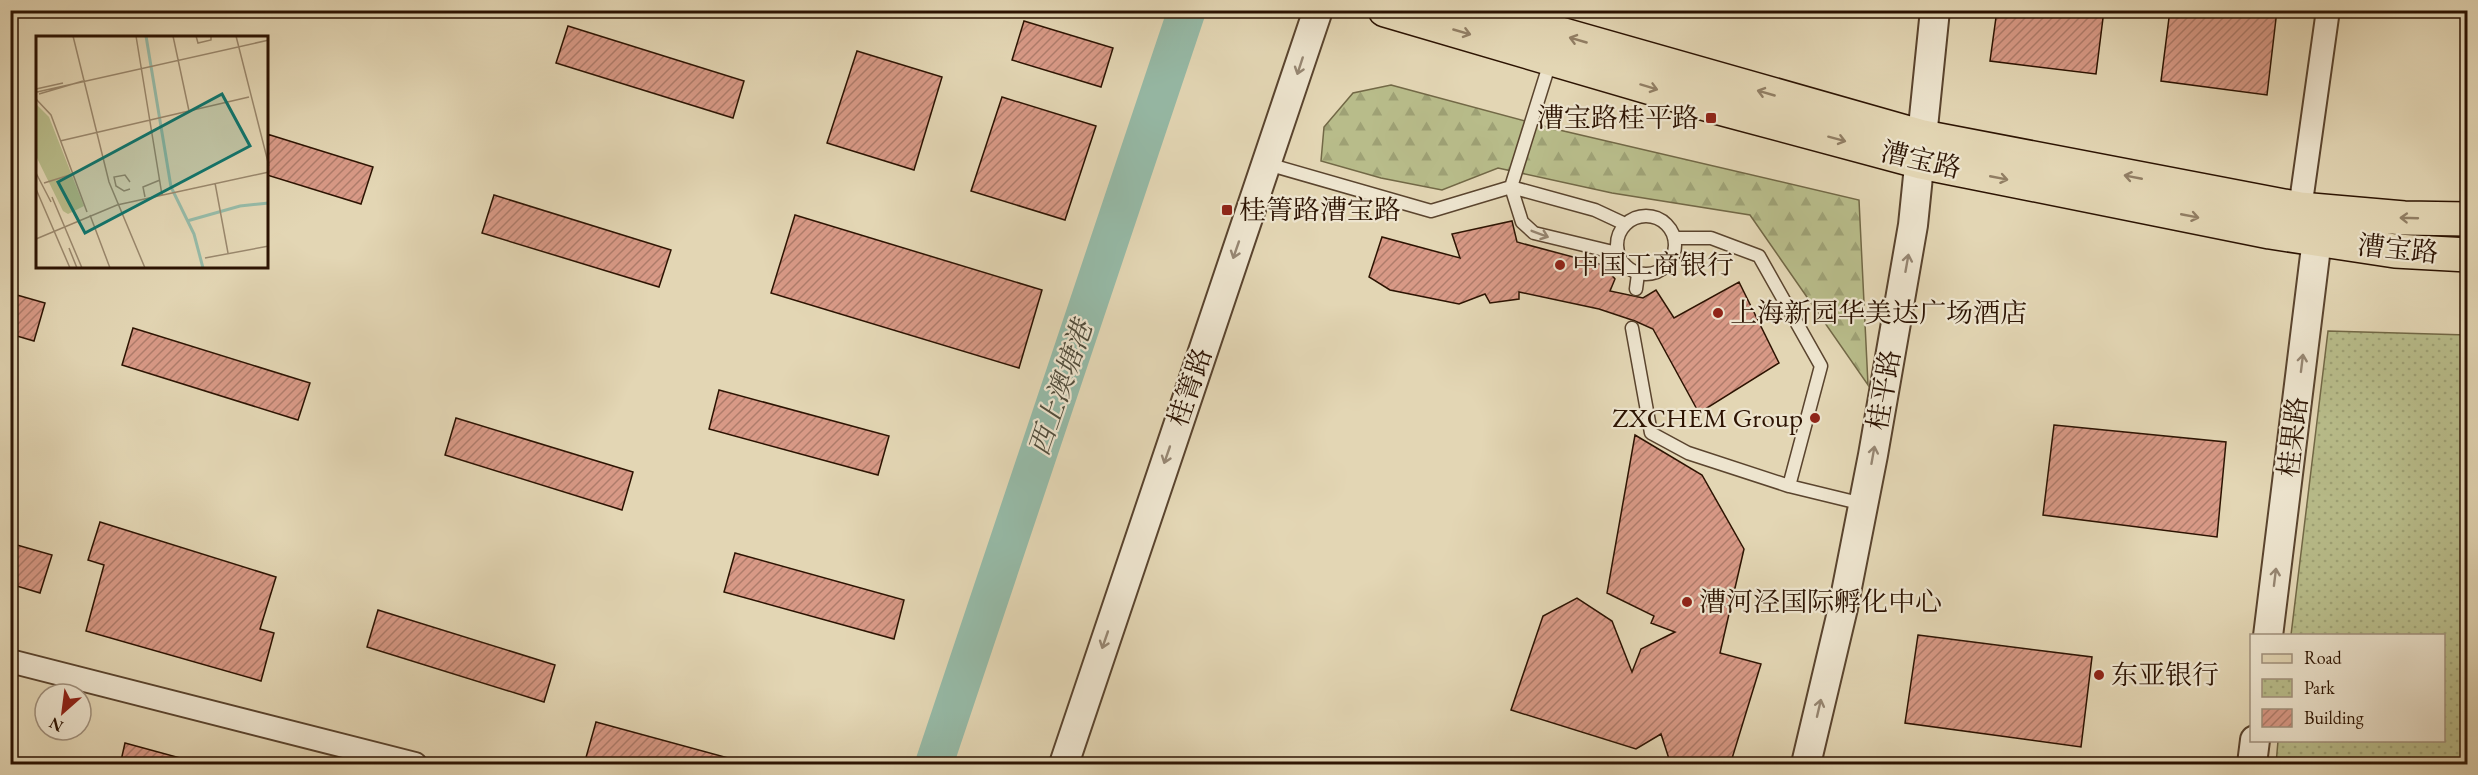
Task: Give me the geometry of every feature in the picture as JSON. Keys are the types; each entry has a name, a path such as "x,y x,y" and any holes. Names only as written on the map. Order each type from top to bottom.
{"main road":[{"name":"漕宝路","path":"1385,10 1716,107 1922,150 2318,239 2395,251 2468,255"},
{"name":"漕宝路","path":"1476,10 1922,150 2300,209 2404,218 2468,219"}],"street":[{"name":"桂箐路","path":"1064,765 1318,10"},
{"name":"桂平路","path":"1806,765 1863,504 1913,225 1935,10"},
{"path":"2300,209 2328,10"},
{"name":"桂果路","path":"2268,634 2318,239"},
{"path":"10,661 415,765"},
{"path":"2252,765 2255,742"}],"lane":[{"path":"1552,58 1511,187 1522,222 1534,233 1617,253"},
{"path":"1267,164 1431,211 1511,187 1595,210 1625,224"},
{"path":"1638,217 1653,217 1667,225 1674,238 1674,253 1666,266 1653,274 1638,273 1625,266 1617,253 1617,237 1625,224 1638,217"},
{"path":"1674,238 1711,237 1759,256 1821,366 1789,486"},
{"path":"1636,289 1638,273"},
{"path":"1632,328 1651,433 1688,453 1789,486 1863,504"}],"green space":[{"path":"1391,85 1555,129 1859,200 1868,385 1750,215 1612,193 1498,168 1442,190 1381,178 1321,161 1324,127 1353,93"},
{"path":"2328,331 2467,335 2467,764 2276,764 2278,742 2445,742 2445,634 2291,634"}],"building":[{"path":"1997,10 2104,10 2096,74 1990,61"},
{"path":"2170,10 2277,10 2267,95 2161,81"},
{"path":"1024,21 1113,48 1101,87 1012,60"},
{"path":"568,26 744,81 733,118 556,63"},
{"path":"857,51 942,77 914,170 827,143"},
{"path":"1002,97 1096,126 1065,220 971,191"},
{"path":"268,134 373,167 361,204 268,175"},
{"path":"494,195 671,250 659,287 482,233"},
{"path":"795,215 1042,290 1019,368 771,293"},
{"name":"上海新园华美达广场酒店","path":"1512,221 1517,242 1603,265 1615,279 1610,291 1643,298 1656,290 1674,318 1739,282 1779,363 1699,413 1653,329 1635,321 1599,309 1519,292 1519,299 1490,303 1485,294 1459,304 1390,290 1369,277 1382,237 1460,258 1452,234"},
{"path":"10,293 45,303 34,341 10,334"},
{"path":"133,328 310,383 298,420 122,365"},
{"path":"719,390 889,436 878,475 709,429"},
{"path":"456,418 633,472 622,510 445,455"},
{"path":"2054,425 2226,442 2217,537 2043,515"},
{"name":"漕河泾国际孵化中心","path":"1635,435 1702,475 1744,549 1720,653 1761,664 1730,765 1671,765 1661,734 1636,749 1511,710 1543,616 1577,598 1612,621 1632,672 1641,649 1675,632 1651,623 1654,616 1607,593"},
{"path":"100,522 276,577 260,629 274,633 261,681 86,631 104,565 88,560"},
{"path":"10,543 52,555 40,593 10,584"},
{"path":"735,553 904,600 894,639 724,592"},
{"path":"378,610 555,665 544,702 367,647"},
{"path":"1918,635 2092,657 2081,747 1905,723"},
{"path":"596,722 732,759 731,765 598,765 585,761"},
{"path":"125,743 184,759 183,765 120,765"}],"waterway":[{"name":"西上澳塘港","path":"934,764 1187,10"}],"place":[{"name":"漕宝路桂平路","path":"1711,118"},
{"name":"桂箐路漕宝路","path":"1227,210"},
{"name":"中国工商银行","path":"1560,265"},
{"name":"上海新园华美达广场酒店","path":"1718,313"},
{"name":"ZXCHEM Group","path":"1815,418"},
{"name":"漕河泾国际孵化中心","path":"1687,602"},
{"name":"东亚银行","path":"2099,675"}]}
